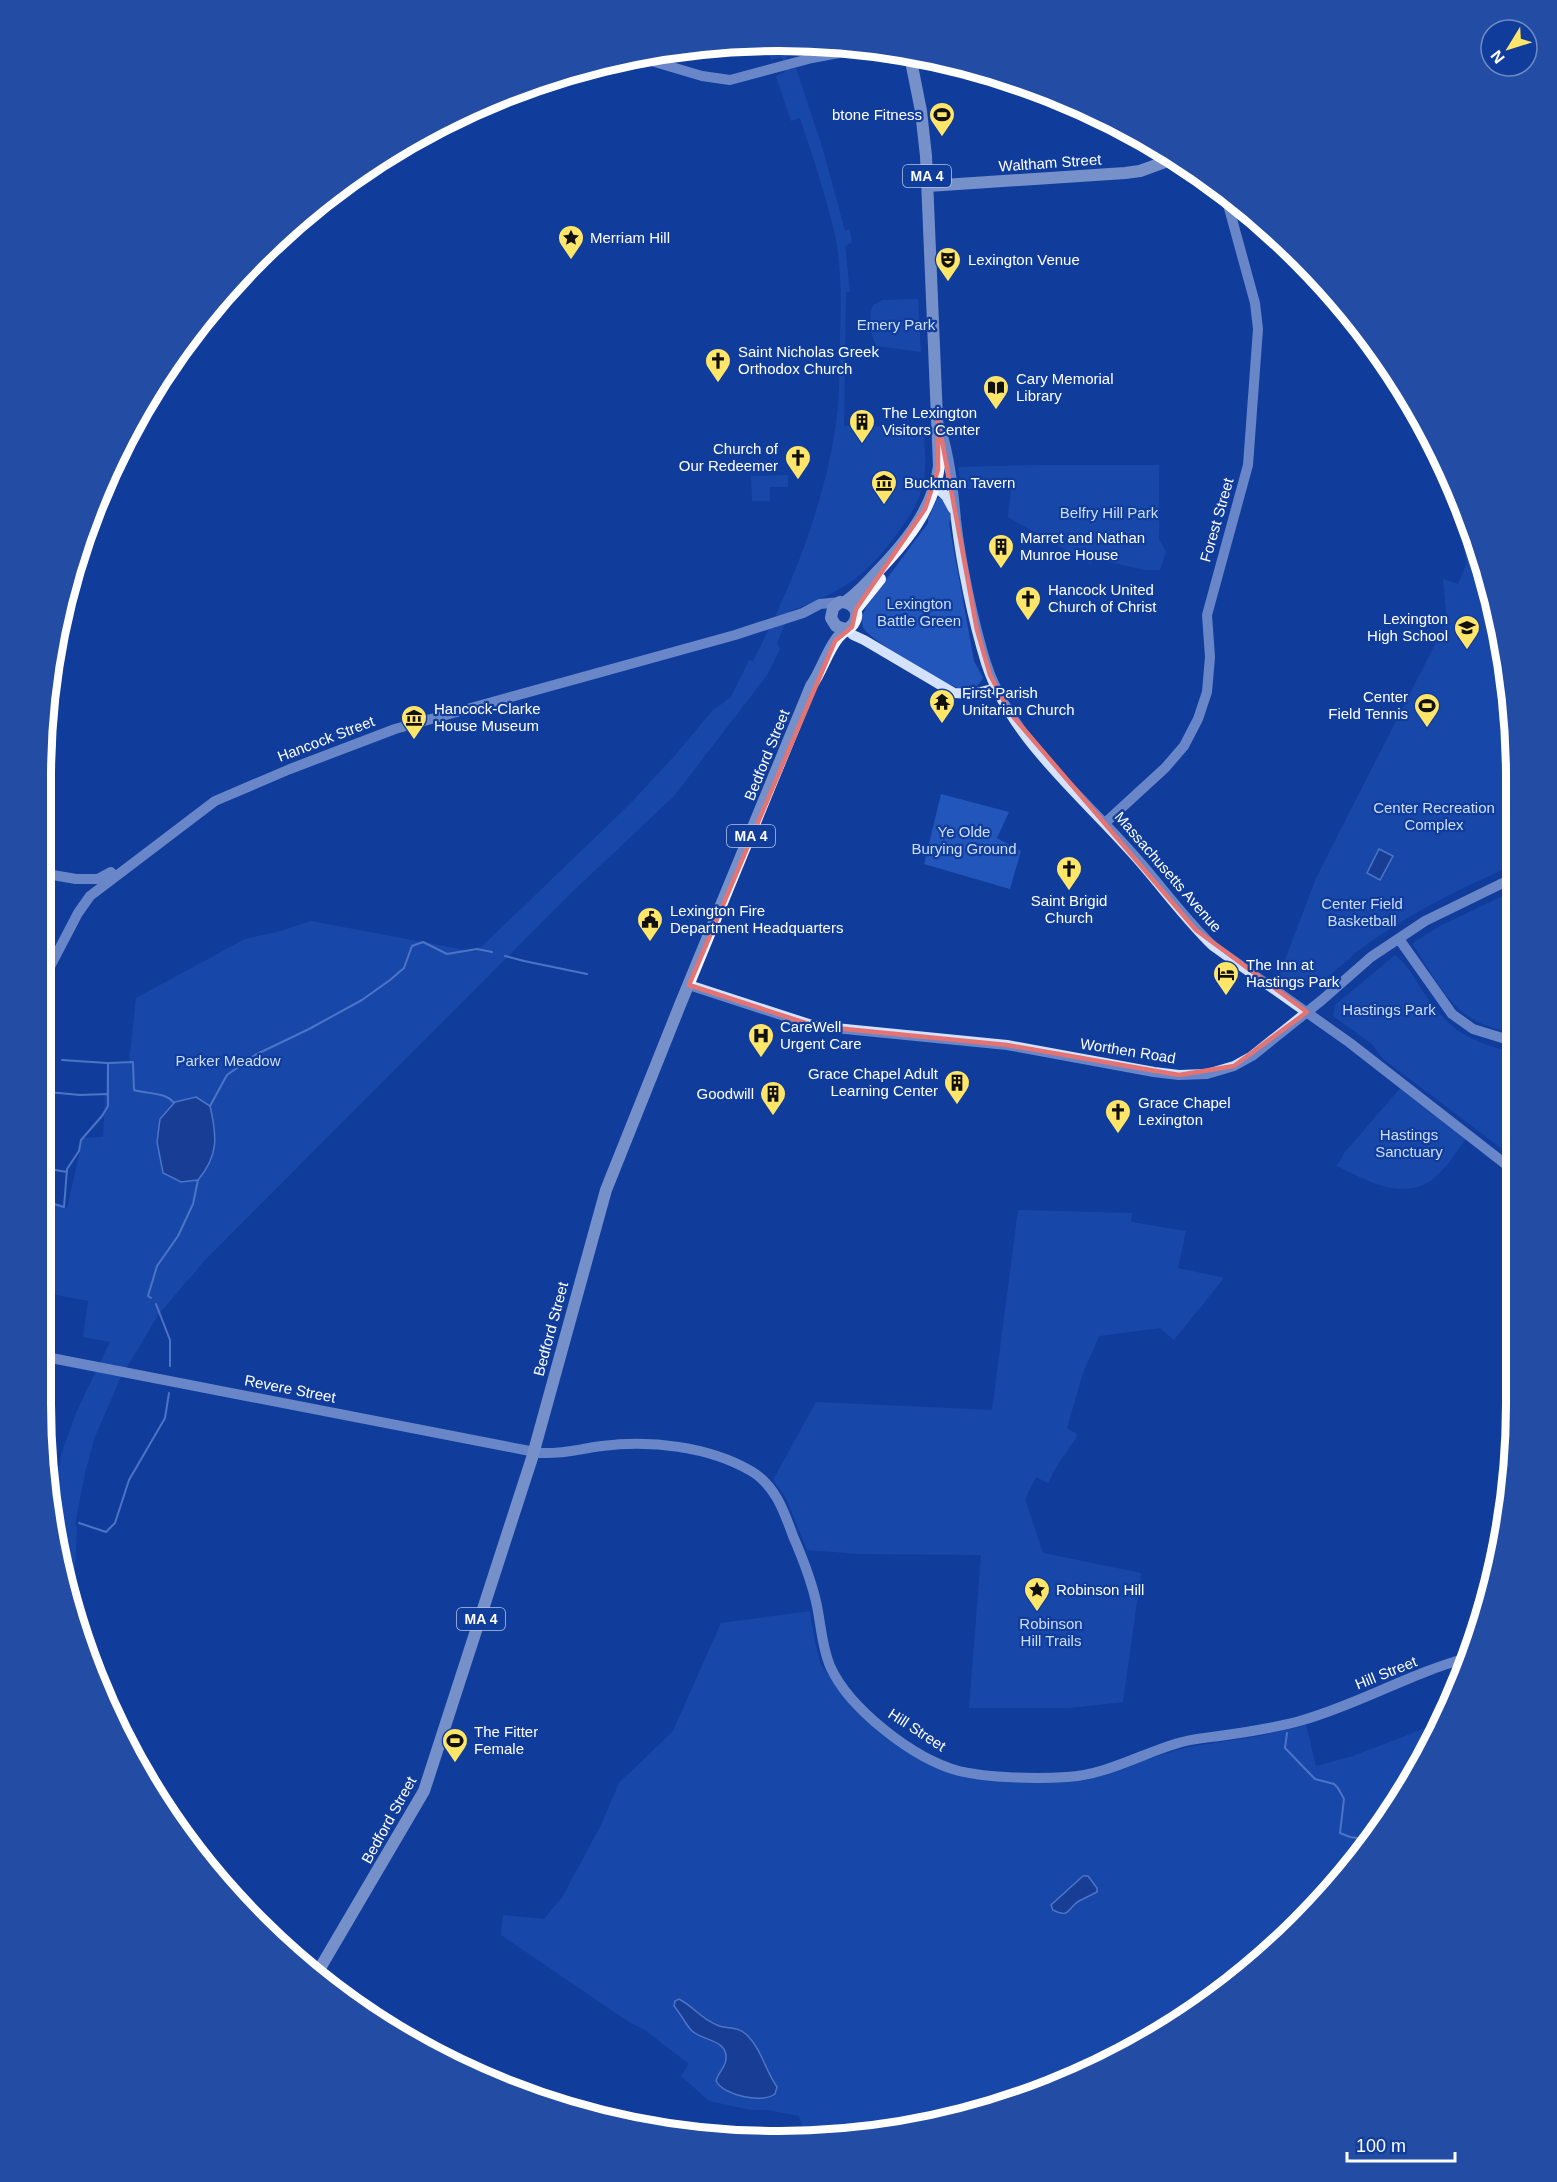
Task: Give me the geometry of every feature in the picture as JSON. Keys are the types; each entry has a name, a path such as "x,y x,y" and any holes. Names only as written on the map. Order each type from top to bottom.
{"main road":[{"path":"655,62 702,76 730,80 835,54"},
{"name":"MA 4","path":"847,605 895,555 920,520 934,486 939,461 928,186 922,118 911,64"},
{"name":"Waltham Street","path":"928,186 1140,171 1164,162"},
{"name":"Forest Street","path":"1105,823 1165,768 1184,746 1198,719 1207,692 1210,657 1207,614 1248,465 1258,329 1255,303 1229,208"},
{"path":"938,420 949,460 956,521"},
{"path":"934,486 946,496 956,521"},
{"name":"Massachusetts Avenue","path":"956,521 975,619 986,662 996,688 1029,740 1105,823 1196,930 1213,946 1350,1043 1506,1165"},
{"name":"Hancock Street","path":"51,963 78,913 90,896 135,860 215,801 228,794 395,729 735,635 803,613 819,604 847,605"},
{"path":"847,605 849,627 853,635 954,693 973,694 996,688"},
{"name":"Bedford Street","path":"812,686 814,671 832,635 833,608 847,605"},
{"name":"Hancock Street","path":"803,613 817,612 832,620"},
{"path":"832,620 839,628 849,627"},
{"name":"Bedford Street","path":"320,1967 424,1791 534,1451 606,1190 812,686 834,643 849,627"},
{"path":"51,875 76,879 98,879 135,860"},
{"path":"76,879 84,889 84,897 78,913"},
{"name":"Worthen Road","path":"689,985 814,1026 1007,1045 1114,1066 1179,1075 1207,1074 1234,1066 1272,1042 1371,957 1425,921 1506,881"},
{"path":"1399,939 1452,1014 1473,1029 1506,1039"},
{"name":"Revere Street","path":"51,1358 534,1451"},
{"name":"Hill Street","path":"534,1451 562,1454 600,1446 674,1445 728,1461 765,1482 778,1500 811,1582 825,1651 842,1689 859,1708 891,1734 923,1755 959,1770 1035,1778 1090,1773 1175,1744 1304,1720 1458,1661"}],"highlighted area":[{"path":"938,419 977,630 990,675 1010,713 1196,930 1307,1012 1234,1066 1179,1075 1007,1045 815,1026 689,985 835,641 852,627 856,609 925,509 938,470"}],"green space":[{"name":"Parker Meadow","path":"768,51 793,52 786,57 790,70 796,68 823,150 845,231 849,229 852,242 845,246 850,292 846,292 844,426 923,427 925,472 918,500 887,547 864,572 824,597 790,611 777,643 780,649 767,675 674,796 569,895 205,1260 158,1315 120,1379 94,1439 75,1525 77,1526 76,1592 65,1545 56,1485 62,1452 76,1413 110,1342 83,1337 88,1301 51,1294 51,1203 67,1208 83,1138 103,1137 107,1062 129,1063 136,998 245,939 311,921 476,952 630,804 712,711 731,697 749,660 753,661 782,601 818,506 833,441 839,400 841,315 838,252 820,178 800,118 791,121 776,76 786,72 782,57 771,60"},
{"name":"Emery Park","path":"918,299 921,352 877,346 870,326 873,305 883,300"},
{"name":"Belfry Hill Park","path":"1159,465 1159,539 1166,552 1160,570 1144,570 1093,558 1091,564 1008,517 1011,488 962,489 958,467"},
{"path":"788,475 788,487 770,487 770,501 752,501 751,476"},
{"name":"Lexington Battle Green","path":"941,497 948,503 951,520 949,523 974,661 983,678 976,687 968,690 944,682 912,664 870,635 862,624 866,607 928,523 937,499"},
{"name":"Center Recreation Complex","path":"1464,544 1467,545 1481,590 1500,684 1506,778 1506,868 1408,917 1368,943 1318,984 1311,985 1279,976 1316,878 1447,621 1443,579 1458,584 1466,565"},
{"name":"Ye Olde Burying Ground","path":"941,794 1009,812 997,838 1021,851 1010,889 924,864"},
{"path":"1506,894 1506,1031 1476,1021 1452,1002 1413,945 1414,942 1442,925"},
{"name":"Hastings Park","path":"1395,955 1400,959 1432,1005 1451,1025 1484,1044 1506,1050 1506,1152 1383,1059 1372,1044 1333,1016 1335,1005"},
{"name":"Hastings Sanctuary","path":"1403,1085 1469,1135 1448,1164 1433,1179 1421,1186 1409,1189 1384,1186 1337,1166 1345,1152"},
{"name":"Robinson Hill Trails","path":"1018,1210 1132,1213 1131,1222 1186,1231 1178,1268 1224,1278 1174,1340 1160,1328 1099,1336 1083,1373 1067,1428 1078,1435 1048,1483 1036,1477 1025,1499 1043,1553 1141,1573 1123,1702 1069,1708 969,1708 981,1555 860,1554 807,1550 786,1498 773,1480 816,1402 992,1410"},
{"path":"810,1611 821,1665 854,1710 881,1734 985,1779 1118,1768 1188,1747 1260,1736 1306,1725 1316,1766 1353,1756 1430,1726 1409,1767 1383,1808 1356,1846 1325,1883 1293,1918 1258,1950 1221,1981 1183,2008 1142,2034 1100,2056 1057,2076 1012,2092 920,2117 873,2125 803,2130 799,2116 768,2110 751,2110 708,2100 681,2076 689,2064 645,2030 629,2022 501,1935 503,1915 544,1919 563,1896 601,1825 619,1783 673,1731 721,1623"}],"shaded area":[{"path":"1379,849 1393,856 1380,880 1367,873"},
{"path":"196,1097 210,1106 215,1136 213,1154 198,1180 181,1182 163,1173 157,1142 160,1119 175,1102"},
{"path":"1083,1876 1088,1876 1097,1888 1097,1892 1079,1901 1066,1913 1053,1910 1051,1905"},
{"path":"679,1999 711,2022 739,2030 747,2035 777,2087 775,2094 769,2097 752,2098 734,2094 720,2086 716,2081 726,2062 725,2052 718,2044 691,2030 674,2006 675,2001"}],"waterway":[{"path":"210,1106 227,1075 255,1055 362,1000 404,968 412,946 423,942 447,954 477,949 492,952"},
{"path":"505,956 587,974"},
{"path":"62,1060 107,1063"},
{"path":"51,1203 64,1207 67,1169 79,1151 81,1140 108,1106 108,1063 133,1062 134,1090 161,1095 171,1099 174,1103"},
{"path":"51,1092 80,1095 107,1094"},
{"path":"51,1169 67,1172"},
{"path":"151,1298 148,1296 157,1266 178,1236 193,1204 198,1180"},
{"path":"156,1304 170,1340 170,1366"},
{"path":"79,1523 106,1532 115,1523 129,1480 165,1418 169,1393"},
{"path":"1287,1733 1285,1748 1315,1779 1334,1784 1344,1799 1340,1833 1361,1839"}],"place":[{"name":"btone Fitness","path":"942,138"},
{"name":"Merriam Hill","path":"571,261"},
{"name":"Lexington Venue","path":"948,283"},
{"name":"Saint Nicholas Greek Orthodox Church","path":"718,384"},
{"name":"Cary Memorial Library","path":"996,411"},
{"name":"The Lexington Visitors Center","path":"862,445"},
{"name":"Church of Our Redeemer","path":"798,481"},
{"name":"Buckman Tavern","path":"884,506"},
{"name":"Marret and Nathan Munroe House","path":"1001,570"},
{"name":"Hancock United Church of Christ","path":"1028,622"},
{"name":"Lexington High School","path":"1467,651"},
{"name":"First Parish Unitarian Church","path":"942,725"},
{"name":"Center Field Tennis","path":"1427,729"},
{"name":"Hancock-Clarke House Museum","path":"414,741"},
{"name":"Saint Brigid Church","path":"1069,892"},
{"name":"Lexington Fire Department Headquarters","path":"650,943"},
{"name":"The Inn at Hastings Park","path":"1226,997"},
{"name":"CareWell Urgent Care","path":"761,1059"},
{"name":"Grace Chapel Adult Learning Center","path":"957,1106"},
{"name":"Goodwill","path":"773,1117"},
{"name":"Grace Chapel Lexington","path":"1118,1135"},
{"name":"Robinson Hill","path":"1037,1613"},
{"name":"The Fitter Female","path":"455,1764"}],"park label":[{"name":"Center Field Basketball","path":"1362,912"}]}
